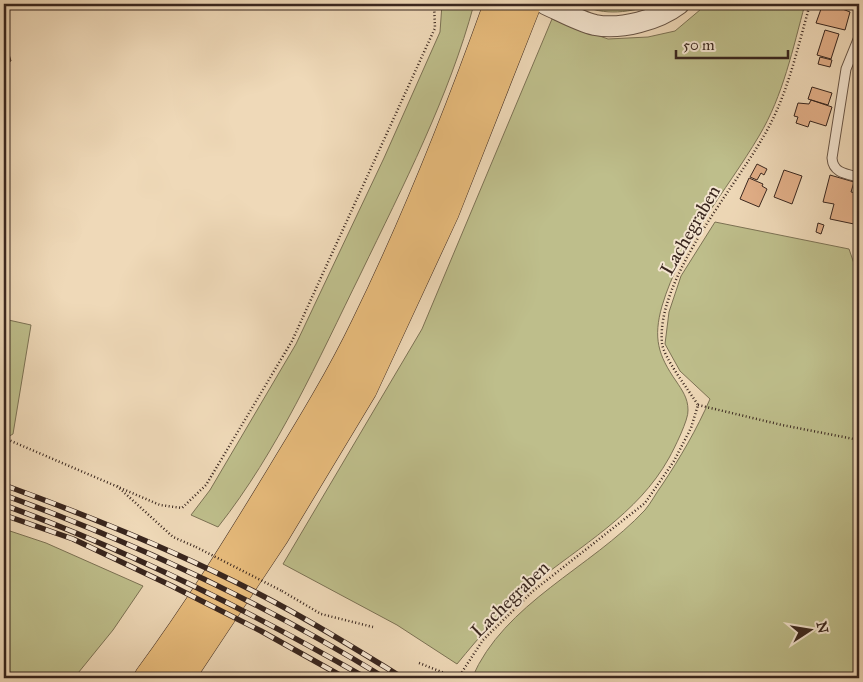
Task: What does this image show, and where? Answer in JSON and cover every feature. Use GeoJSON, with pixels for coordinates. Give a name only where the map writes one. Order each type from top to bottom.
{"type":"FeatureCollection","features":[{"type":"Feature","properties":{"kind":"highway"},"geometry":{"type":"LineString","coordinates":[[148,678],[173,645],[250,525],[348,361],[424,195],[498,4]]}},
{"type":"Feature","properties":{"kind":"highway"},"geometry":{"type":"LineString","coordinates":[[180,678],[274,535],[363,389],[445,212],[527,4]]}},
{"type":"Feature","properties":{"kind":"street"},"geometry":{"type":"LineString","coordinates":[[545,4],[586,22],[609,26],[645,20],[663,14],[679,4]]}},
{"type":"Feature","properties":{"kind":"lane"},"geometry":{"type":"LineString","coordinates":[[859,37],[846,69],[832,163],[839,172],[859,177]]}},
{"type":"Feature","properties":{"kind":"path"},"geometry":{"type":"LineString","coordinates":[[4,438],[113,483],[160,505],[182,508],[206,485],[292,341],[435,28],[434,4]]}},
{"type":"Feature","properties":{"kind":"path","name":"Lachegraben"},"geometry":{"type":"LineString","coordinates":[[458,678],[483,640],[533,591],[645,503],[674,461],[691,428],[698,405],[661,345],[665,311],[678,273],[719,204],[763,139],[781,102],[810,4]]}},
{"type":"Feature","properties":{"kind":"path"},"geometry":{"type":"LineString","coordinates":[[698,405],[782,425],[859,440]]}},
{"type":"Feature","properties":{"kind":"path"},"geometry":{"type":"LineString","coordinates":[[113,483],[173,537],[282,591],[321,614],[373,627]]}},
{"type":"Feature","properties":{"kind":"path"},"geometry":{"type":"LineString","coordinates":[[419,663],[458,678]]}},
{"type":"Feature","properties":{"kind":"green space"},"geometry":{"type":"Polygon","coordinates":[[[442,4],[474,4],[464,39],[424,141],[329,339],[296,404],[260,467],[218,527],[191,515],[210,490],[296,344],[384,158],[440,32],[442,4]]]}},
{"type":"Feature","properties":{"kind":"green space"},"geometry":{"type":"Polygon","coordinates":[[[581,4],[656,4],[628,11],[608,12],[599,11],[581,4]]]}},
{"type":"Feature","properties":{"kind":"green space"},"geometry":{"type":"Polygon","coordinates":[[[707,4],[805,4],[775,105],[746,157],[692,239],[670,283],[662,306],[658,328],[659,346],[665,363],[687,402],[688,414],[684,427],[669,458],[656,478],[625,513],[532,585],[474,643],[457,664],[397,625],[283,564],[422,329],[552,19],[608,39],[648,37],[675,31],[707,4]]]}},
{"type":"Feature","properties":{"kind":"green space"},"geometry":{"type":"Polygon","coordinates":[[[715,222],[849,249],[859,278],[859,678],[472,678],[486,652],[505,628],[550,588],[623,531],[645,510],[694,432],[710,399],[680,371],[665,344],[669,312],[681,276],[715,222]]]}},
{"type":"Feature","properties":{"kind":"green space"},"geometry":{"type":"Polygon","coordinates":[[[4,319],[31,325],[13,434],[4,439],[4,319]]]}},
{"type":"Feature","properties":{"kind":"green space"},"geometry":{"type":"Polygon","coordinates":[[[4,529],[46,543],[143,586],[113,630],[74,678],[4,678],[4,529]]]}},
{"type":"Feature","properties":{"kind":"building"},"geometry":{"type":"Polygon","coordinates":[[[819,4],[830,4],[850,12],[845,30],[816,23],[821,9],[818,8],[819,4]]]}},
{"type":"Feature","properties":{"kind":"building"},"geometry":{"type":"Polygon","coordinates":[[[825,30],[839,34],[831,59],[817,55],[825,30]]]}},
{"type":"Feature","properties":{"kind":"building"},"geometry":{"type":"Polygon","coordinates":[[[4,37],[11,61],[4,63],[4,37]]]}},
{"type":"Feature","properties":{"kind":"building"},"geometry":{"type":"Polygon","coordinates":[[[820,57],[832,60],[830,67],[818,64],[820,57]]]}},
{"type":"Feature","properties":{"kind":"building"},"geometry":{"type":"Polygon","coordinates":[[[812,87],[832,93],[828,105],[808,99],[812,87]]]}},
{"type":"Feature","properties":{"kind":"building"},"geometry":{"type":"Polygon","coordinates":[[[811,100],[832,107],[826,126],[810,121],[808,127],[796,123],[798,117],[794,116],[798,103],[809,104],[811,100]]]}},
{"type":"Feature","properties":{"kind":"building"},"geometry":{"type":"Polygon","coordinates":[[[757,164],[767,169],[764,175],[761,173],[757,180],[750,177],[757,164]]]}},
{"type":"Feature","properties":{"kind":"building"},"geometry":{"type":"Polygon","coordinates":[[[784,170],[802,176],[792,204],[774,197],[784,170]]]}},
{"type":"Feature","properties":{"kind":"building"},"geometry":{"type":"Polygon","coordinates":[[[830,175],[854,182],[851,192],[856,193],[854,199],[859,202],[854,224],[830,219],[834,204],[823,202],[830,175]]]}},
{"type":"Feature","properties":{"kind":"building"},"geometry":{"type":"Polygon","coordinates":[[[749,178],[763,184],[762,186],[767,189],[759,207],[740,199],[749,178]]]}},
{"type":"Feature","properties":{"kind":"building"},"geometry":{"type":"Polygon","coordinates":[[[818,223],[824,225],[821,234],[816,232],[818,223]]]}},
{"type":"Feature","properties":{"kind":"railway"},"geometry":{"type":"LineString","coordinates":[[4,485],[108,525],[210,570],[292,612],[403,678]]}},
{"type":"Feature","properties":{"kind":"railway"},"geometry":{"type":"LineString","coordinates":[[4,495],[151,554],[247,600],[385,678]]}},
{"type":"Feature","properties":{"kind":"railway"},"geometry":{"type":"LineString","coordinates":[[4,505],[143,562],[234,606],[366,678]]}},
{"type":"Feature","properties":{"kind":"railway"},"geometry":{"type":"LineString","coordinates":[[4,515],[73,539],[172,586],[261,631],[345,678]]}}]}
